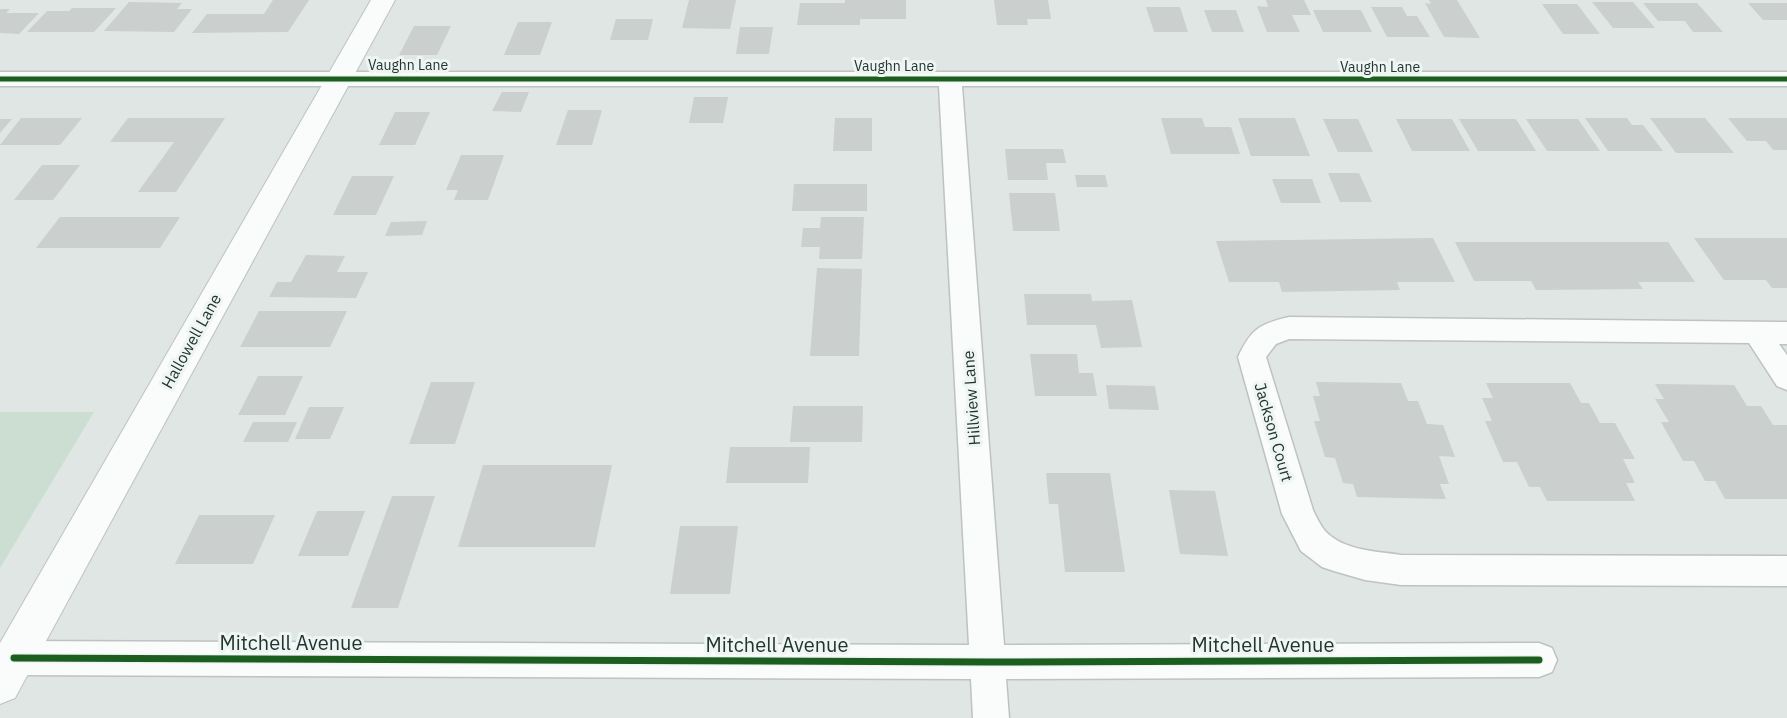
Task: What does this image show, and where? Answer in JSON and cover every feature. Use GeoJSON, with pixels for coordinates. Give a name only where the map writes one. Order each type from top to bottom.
{"type":"FeatureCollection","features":[{"type":"Feature","properties":{"kind":"street","name":"Hallowell Lane"},"geometry":{"type":"LineString","coordinates":[[7,671],[383,0]]}},
{"type":"Feature","properties":{"kind":"street","name":"Vaughn Lane"},"geometry":{"type":"LineString","coordinates":[[0,79],[338,77],[1787,79]]}},
{"type":"Feature","properties":{"kind":"street","name":"Hillview Lane"},"geometry":{"type":"LineString","coordinates":[[950,79],[991,718]]}},
{"type":"Feature","properties":{"kind":"street","name":"Jackson Court"},"geometry":{"type":"LineString","coordinates":[[1787,333],[1289,328],[1269,333],[1258,341],[1252,357],[1298,514],[1313,541],[1334,556],[1365,565],[1401,570],[1787,571]]}},
{"type":"Feature","properties":{"kind":"street"},"geometry":{"type":"LineString","coordinates":[[1756,332],[1787,378]]}},
{"type":"Feature","properties":{"kind":"street","name":"Mitchell Avenue"},"geometry":{"type":"LineString","coordinates":[[7,671],[987,662],[1539,660]]}},
{"type":"Feature","properties":{"kind":"green space"},"geometry":{"type":"Polygon","coordinates":[[[0,412],[94,412],[0,568],[0,412]]]}},
{"type":"Feature","properties":{"kind":"building"},"geometry":{"type":"Polygon","coordinates":[[[273,0],[309,0],[288,32],[192,33],[207,14],[264,14],[273,0]]]}},
{"type":"Feature","properties":{"kind":"building"},"geometry":{"type":"Polygon","coordinates":[[[689,0],[736,0],[730,29],[682,28],[689,0]]]}},
{"type":"Feature","properties":{"kind":"building"},"geometry":{"type":"Polygon","coordinates":[[[845,0],[906,0],[906,19],[860,19],[860,25],[797,25],[800,3],[845,3],[845,0]]]}},
{"type":"Feature","properties":{"kind":"building"},"geometry":{"type":"Polygon","coordinates":[[[994,0],[1048,0],[1051,19],[1027,19],[1028,25],[997,25],[994,0]]]}},
{"type":"Feature","properties":{"kind":"building"},"geometry":{"type":"Polygon","coordinates":[[[1266,0],[1304,0],[1311,15],[1292,15],[1300,32],[1267,32],[1257,6],[1268,7],[1266,0]]]}},
{"type":"Feature","properties":{"kind":"building"},"geometry":{"type":"Polygon","coordinates":[[[1429,0],[1457,0],[1480,38],[1444,37],[1425,3],[1431,4],[1429,0]]]}},
{"type":"Feature","properties":{"kind":"building"},"geometry":{"type":"Polygon","coordinates":[[[129,2],[182,3],[177,9],[192,9],[174,32],[104,31],[129,2]]]}},
{"type":"Feature","properties":{"kind":"building"},"geometry":{"type":"Polygon","coordinates":[[[1592,2],[1633,2],[1655,28],[1613,28],[1592,2]]]}},
{"type":"Feature","properties":{"kind":"building"},"geometry":{"type":"Polygon","coordinates":[[[1643,3],[1697,3],[1723,32],[1693,32],[1685,21],[1658,21],[1643,3]]]}},
{"type":"Feature","properties":{"kind":"building"},"geometry":{"type":"Polygon","coordinates":[[[1748,3],[1787,3],[1787,20],[1763,20],[1748,3]]]}},
{"type":"Feature","properties":{"kind":"building"},"geometry":{"type":"Polygon","coordinates":[[[1542,4],[1577,4],[1600,34],[1563,34],[1542,4]]]}},
{"type":"Feature","properties":{"kind":"building"},"geometry":{"type":"Polygon","coordinates":[[[1146,7],[1180,7],[1188,32],[1154,32],[1146,7]]]}},
{"type":"Feature","properties":{"kind":"building"},"geometry":{"type":"Polygon","coordinates":[[[1371,7],[1402,7],[1407,16],[1417,16],[1430,37],[1387,37],[1371,7]]]}},
{"type":"Feature","properties":{"kind":"building"},"geometry":{"type":"Polygon","coordinates":[[[72,8],[116,8],[94,32],[27,32],[47,11],[69,11],[72,8]]]}},
{"type":"Feature","properties":{"kind":"building"},"geometry":{"type":"Polygon","coordinates":[[[0,9],[10,9],[6,13],[39,13],[19,34],[0,33],[0,9]]]}},
{"type":"Feature","properties":{"kind":"building"},"geometry":{"type":"Polygon","coordinates":[[[1204,10],[1236,10],[1244,32],[1212,32],[1204,10]]]}},
{"type":"Feature","properties":{"kind":"building"},"geometry":{"type":"Polygon","coordinates":[[[1313,10],[1361,10],[1372,32],[1323,32],[1313,10]]]}},
{"type":"Feature","properties":{"kind":"building"},"geometry":{"type":"Polygon","coordinates":[[[616,19],[653,19],[648,40],[610,40],[616,19]]]}},
{"type":"Feature","properties":{"kind":"building"},"geometry":{"type":"Polygon","coordinates":[[[518,22],[552,22],[540,55],[504,55],[518,22]]]}},
{"type":"Feature","properties":{"kind":"building"},"geometry":{"type":"Polygon","coordinates":[[[414,26],[451,26],[437,55],[399,55],[414,26]]]}},
{"type":"Feature","properties":{"kind":"building"},"geometry":{"type":"Polygon","coordinates":[[[740,27],[773,27],[769,54],[736,54],[740,27]]]}},
{"type":"Feature","properties":{"kind":"building"},"geometry":{"type":"Polygon","coordinates":[[[502,92],[529,92],[521,112],[492,111],[502,92]]]}},
{"type":"Feature","properties":{"kind":"building"},"geometry":{"type":"Polygon","coordinates":[[[694,97],[728,97],[723,123],[689,123],[694,97]]]}},
{"type":"Feature","properties":{"kind":"building"},"geometry":{"type":"Polygon","coordinates":[[[568,110],[602,110],[592,145],[556,145],[568,110]]]}},
{"type":"Feature","properties":{"kind":"building"},"geometry":{"type":"Polygon","coordinates":[[[395,112],[430,112],[415,145],[379,145],[395,112]]]}},
{"type":"Feature","properties":{"kind":"building"},"geometry":{"type":"Polygon","coordinates":[[[21,118],[82,118],[60,145],[0,145],[21,118]]]}},
{"type":"Feature","properties":{"kind":"building"},"geometry":{"type":"Polygon","coordinates":[[[128,118],[225,118],[176,192],[138,192],[174,142],[110,142],[128,118]]]}},
{"type":"Feature","properties":{"kind":"building"},"geometry":{"type":"Polygon","coordinates":[[[835,118],[872,118],[872,151],[833,151],[835,118]]]}},
{"type":"Feature","properties":{"kind":"building"},"geometry":{"type":"Polygon","coordinates":[[[1161,118],[1202,118],[1205,127],[1231,127],[1240,154],[1171,154],[1161,118]]]}},
{"type":"Feature","properties":{"kind":"building"},"geometry":{"type":"Polygon","coordinates":[[[1238,118],[1295,118],[1310,156],[1251,156],[1238,118]]]}},
{"type":"Feature","properties":{"kind":"building"},"geometry":{"type":"Polygon","coordinates":[[[1585,118],[1627,118],[1632,125],[1643,125],[1663,151],[1608,151],[1585,118]]]}},
{"type":"Feature","properties":{"kind":"building"},"geometry":{"type":"Polygon","coordinates":[[[1650,118],[1705,118],[1734,153],[1676,153],[1650,118]]]}},
{"type":"Feature","properties":{"kind":"building"},"geometry":{"type":"Polygon","coordinates":[[[1728,118],[1787,118],[1787,150],[1773,150],[1766,141],[1747,141],[1728,118]]]}},
{"type":"Feature","properties":{"kind":"building"},"geometry":{"type":"Polygon","coordinates":[[[0,119],[12,119],[0,133],[0,119]]]}},
{"type":"Feature","properties":{"kind":"building"},"geometry":{"type":"Polygon","coordinates":[[[1323,119],[1358,119],[1373,152],[1338,152],[1323,119]]]}},
{"type":"Feature","properties":{"kind":"building"},"geometry":{"type":"Polygon","coordinates":[[[1396,119],[1452,119],[1470,151],[1412,151],[1396,119]]]}},
{"type":"Feature","properties":{"kind":"building"},"geometry":{"type":"Polygon","coordinates":[[[1459,119],[1516,119],[1536,151],[1478,151],[1459,119]]]}},
{"type":"Feature","properties":{"kind":"building"},"geometry":{"type":"Polygon","coordinates":[[[1526,119],[1578,119],[1600,151],[1547,151],[1526,119]]]}},
{"type":"Feature","properties":{"kind":"building"},"geometry":{"type":"Polygon","coordinates":[[[1005,149],[1063,149],[1066,163],[1046,163],[1048,180],[1008,180],[1005,149]]]}},
{"type":"Feature","properties":{"kind":"building"},"geometry":{"type":"Polygon","coordinates":[[[461,155],[504,155],[488,200],[454,200],[458,190],[446,190],[461,155]]]}},
{"type":"Feature","properties":{"kind":"building"},"geometry":{"type":"Polygon","coordinates":[[[42,165],[80,165],[53,200],[14,200],[42,165]]]}},
{"type":"Feature","properties":{"kind":"building"},"geometry":{"type":"Polygon","coordinates":[[[1328,173],[1359,173],[1372,202],[1340,202],[1328,173]]]}},
{"type":"Feature","properties":{"kind":"building"},"geometry":{"type":"Polygon","coordinates":[[[1075,175],[1105,175],[1108,187],[1077,187],[1075,175]]]}},
{"type":"Feature","properties":{"kind":"building"},"geometry":{"type":"Polygon","coordinates":[[[352,176],[394,176],[376,215],[333,215],[352,176]]]}},
{"type":"Feature","properties":{"kind":"building"},"geometry":{"type":"Polygon","coordinates":[[[1272,179],[1312,179],[1321,203],[1281,203],[1272,179]]]}},
{"type":"Feature","properties":{"kind":"building"},"geometry":{"type":"Polygon","coordinates":[[[794,184],[867,184],[867,211],[792,211],[794,184]]]}},
{"type":"Feature","properties":{"kind":"building"},"geometry":{"type":"Polygon","coordinates":[[[1009,193],[1055,193],[1060,231],[1013,231],[1009,193]]]}},
{"type":"Feature","properties":{"kind":"building"},"geometry":{"type":"Polygon","coordinates":[[[60,217],[180,217],[160,248],[36,248],[60,217]]]}},
{"type":"Feature","properties":{"kind":"building"},"geometry":{"type":"Polygon","coordinates":[[[821,217],[864,217],[862,259],[819,259],[820,247],[801,247],[803,228],[820,228],[821,217]]]}},
{"type":"Feature","properties":{"kind":"building"},"geometry":{"type":"Polygon","coordinates":[[[427,221],[422,235],[385,236],[391,222],[427,221]]]}},
{"type":"Feature","properties":{"kind":"building"},"geometry":{"type":"Polygon","coordinates":[[[1433,238],[1455,282],[1397,282],[1400,290],[1282,292],[1279,282],[1229,282],[1216,241],[1433,238]]]}},
{"type":"Feature","properties":{"kind":"building"},"geometry":{"type":"Polygon","coordinates":[[[1694,238],[1787,238],[1787,288],[1772,288],[1766,280],[1724,280],[1694,238]]]}},
{"type":"Feature","properties":{"kind":"building"},"geometry":{"type":"Polygon","coordinates":[[[1455,242],[1668,242],[1695,282],[1638,282],[1643,289],[1536,290],[1531,281],[1474,281],[1455,242]]]}},
{"type":"Feature","properties":{"kind":"building"},"geometry":{"type":"Polygon","coordinates":[[[306,255],[345,256],[337,272],[368,272],[356,298],[269,297],[277,282],[291,282],[306,255]]]}},
{"type":"Feature","properties":{"kind":"building"},"geometry":{"type":"Polygon","coordinates":[[[817,268],[862,269],[859,356],[810,356],[817,268]]]}},
{"type":"Feature","properties":{"kind":"building"},"geometry":{"type":"Polygon","coordinates":[[[1024,294],[1091,294],[1092,301],[1132,300],[1142,347],[1101,348],[1096,325],[1027,325],[1024,294]]]}},
{"type":"Feature","properties":{"kind":"building"},"geometry":{"type":"Polygon","coordinates":[[[259,311],[347,311],[330,347],[240,347],[259,311]]]}},
{"type":"Feature","properties":{"kind":"building"},"geometry":{"type":"Polygon","coordinates":[[[1030,354],[1077,354],[1079,373],[1093,373],[1097,396],[1035,396],[1030,354]]]}},
{"type":"Feature","properties":{"kind":"building"},"geometry":{"type":"Polygon","coordinates":[[[258,376],[303,376],[285,415],[238,415],[258,376]]]}},
{"type":"Feature","properties":{"kind":"building"},"geometry":{"type":"Polygon","coordinates":[[[431,382],[475,382],[455,444],[409,444],[431,382]]]}},
{"type":"Feature","properties":{"kind":"building"},"geometry":{"type":"Polygon","coordinates":[[[1316,382],[1401,383],[1408,401],[1418,401],[1427,424],[1443,425],[1455,457],[1439,456],[1449,484],[1440,484],[1446,499],[1357,497],[1353,484],[1343,483],[1335,458],[1325,457],[1314,421],[1320,421],[1313,396],[1320,396],[1316,382]]]}},
{"type":"Feature","properties":{"kind":"building"},"geometry":{"type":"Polygon","coordinates":[[[1486,383],[1570,383],[1581,403],[1589,403],[1600,423],[1615,423],[1635,459],[1623,459],[1635,483],[1626,483],[1635,501],[1547,501],[1540,487],[1529,487],[1517,462],[1503,462],[1485,421],[1492,421],[1482,398],[1493,398],[1486,383]]]}},
{"type":"Feature","properties":{"kind":"building"},"geometry":{"type":"Polygon","coordinates":[[[1655,384],[1734,385],[1747,406],[1761,406],[1773,425],[1787,425],[1787,499],[1725,499],[1715,481],[1705,481],[1694,461],[1683,461],[1661,422],[1669,422],[1655,399],[1664,399],[1655,384]]]}},
{"type":"Feature","properties":{"kind":"building"},"geometry":{"type":"Polygon","coordinates":[[[1106,385],[1155,386],[1159,410],[1109,409],[1106,385]]]}},
{"type":"Feature","properties":{"kind":"building"},"geometry":{"type":"Polygon","coordinates":[[[793,406],[863,406],[862,442],[790,442],[793,406]]]}},
{"type":"Feature","properties":{"kind":"building"},"geometry":{"type":"Polygon","coordinates":[[[309,407],[344,407],[330,439],[295,439],[309,407]]]}},
{"type":"Feature","properties":{"kind":"building"},"geometry":{"type":"Polygon","coordinates":[[[253,422],[297,422],[288,442],[243,442],[253,422]]]}},
{"type":"Feature","properties":{"kind":"building"},"geometry":{"type":"Polygon","coordinates":[[[730,447],[810,447],[808,483],[726,483],[730,447]]]}},
{"type":"Feature","properties":{"kind":"building"},"geometry":{"type":"Polygon","coordinates":[[[483,465],[612,465],[595,547],[458,547],[483,465]]]}},
{"type":"Feature","properties":{"kind":"building"},"geometry":{"type":"Polygon","coordinates":[[[1046,473],[1110,473],[1125,572],[1065,572],[1058,504],[1049,504],[1046,473]]]}},
{"type":"Feature","properties":{"kind":"building"},"geometry":{"type":"Polygon","coordinates":[[[1169,490],[1215,491],[1228,556],[1180,554],[1169,490]]]}},
{"type":"Feature","properties":{"kind":"building"},"geometry":{"type":"Polygon","coordinates":[[[392,496],[435,496],[398,608],[351,608],[392,496]]]}},
{"type":"Feature","properties":{"kind":"building"},"geometry":{"type":"Polygon","coordinates":[[[317,511],[365,511],[348,556],[298,556],[317,511]]]}},
{"type":"Feature","properties":{"kind":"building"},"geometry":{"type":"Polygon","coordinates":[[[199,515],[275,515],[253,564],[175,564],[199,515]]]}},
{"type":"Feature","properties":{"kind":"building"},"geometry":{"type":"Polygon","coordinates":[[[680,526],[738,526],[730,594],[670,594],[680,526]]]}},
{"type":"Feature","properties":{"kind":"cycle path"},"geometry":{"type":"LineString","coordinates":[[0,79],[1787,79]]}},
{"type":"Feature","properties":{"kind":"cycle path"},"geometry":{"type":"LineString","coordinates":[[14,658],[987,662],[1539,660]]}}]}
